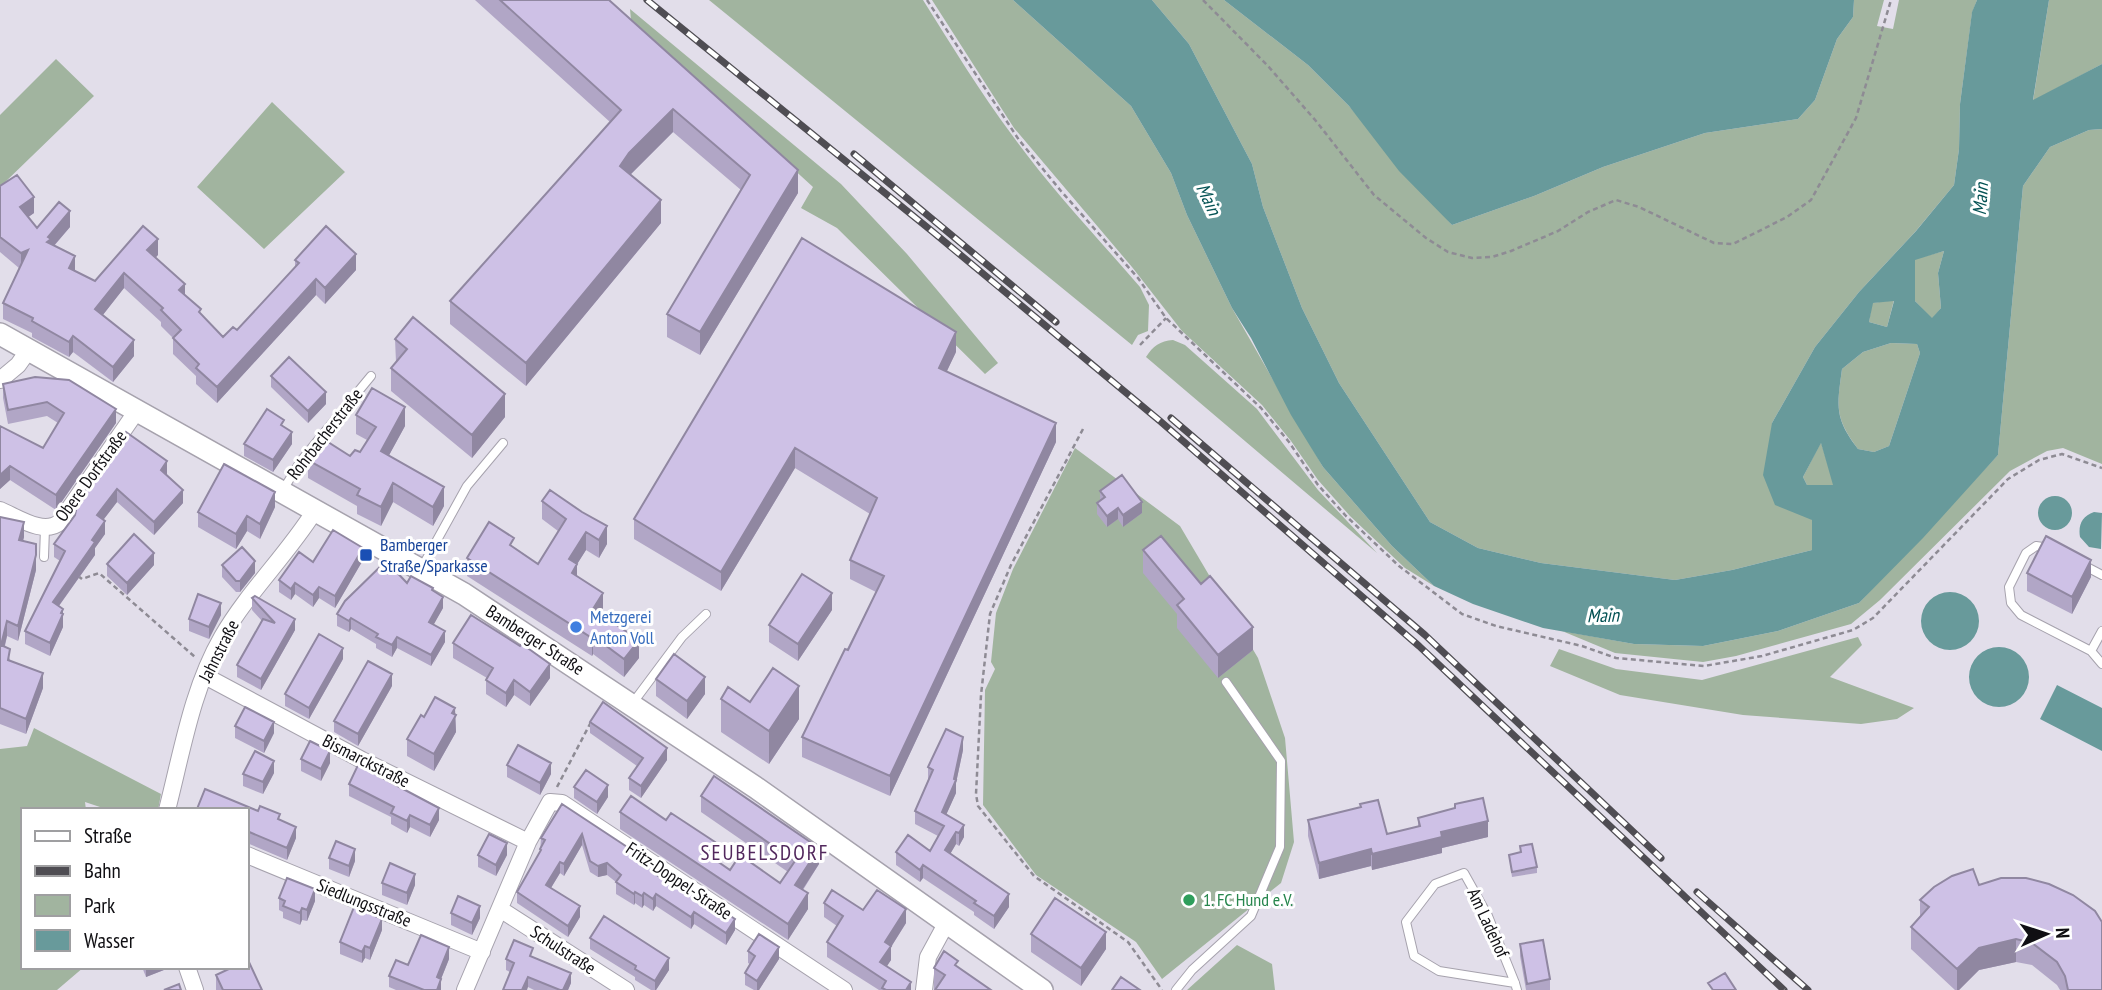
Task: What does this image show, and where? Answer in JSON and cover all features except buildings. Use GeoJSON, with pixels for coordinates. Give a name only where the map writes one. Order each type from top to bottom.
{"type":"FeatureCollection","features":[{"type":"Feature","properties":{"kind":"street","name":"Bamberger Straße"},"geometry":{"type":"LineString","coordinates":[[0,334],[464,594],[755,787],[1042,990]]}},
{"type":"Feature","properties":{"kind":"street"},"geometry":{"type":"LineString","coordinates":[[0,380],[18,365],[28,351]]}},
{"type":"Feature","properties":{"kind":"street","name":"Obere Dorfstraße"},"geometry":{"type":"LineString","coordinates":[[0,510],[46,528],[54,527],[136,412]]}},
{"type":"Feature","properties":{"kind":"street","name":"Jahnstraße"},"geometry":{"type":"LineString","coordinates":[[167,808],[194,701],[222,637],[314,512]]}},
{"type":"Feature","properties":{"kind":"street","name":"Bismarckstraße"},"geometry":{"type":"LineString","coordinates":[[207,672],[362,760],[528,842]]}},
{"type":"Feature","properties":{"kind":"street"},"geometry":{"type":"LineString","coordinates":[[465,990],[528,842],[550,802]]}},
{"type":"Feature","properties":{"kind":"street","name":"Fritz-Doppel-Straße"},"geometry":{"type":"LineString","coordinates":[[550,802],[562,803],[844,990]]}},
{"type":"Feature","properties":{"kind":"street","name":"Siedlungsstraße"},"geometry":{"type":"LineString","coordinates":[[248,855],[482,952]]}},
{"type":"Feature","properties":{"kind":"street","name":"Schulstraße"},"geometry":{"type":"LineString","coordinates":[[500,909],[626,990]]}},
{"type":"Feature","properties":{"kind":"street"},"geometry":{"type":"LineString","coordinates":[[925,990],[928,957],[947,922]]}},
{"type":"Feature","properties":{"kind":"street"},"geometry":{"type":"LineString","coordinates":[[188,969],[195,990]]}},
{"type":"Feature","properties":{"kind":"lane","name":"Rohrbacherstraße"},"geometry":{"type":"LineString","coordinates":[[281,493],[300,462],[371,376]]}},
{"type":"Feature","properties":{"kind":"lane"},"geometry":{"type":"LineString","coordinates":[[421,569],[467,486],[503,443]]}},
{"type":"Feature","properties":{"kind":"lane"},"geometry":{"type":"LineString","coordinates":[[44,557],[46,528]]}},
{"type":"Feature","properties":{"kind":"lane"},"geometry":{"type":"LineString","coordinates":[[2058,552],[2036,546],[2026,553],[2009,587],[2011,603],[2021,615],[2091,651],[2102,664]]}},
{"type":"Feature","properties":{"kind":"lane"},"geometry":{"type":"LineString","coordinates":[[2069,558],[2102,575]]}},
{"type":"Feature","properties":{"kind":"lane"},"geometry":{"type":"LineString","coordinates":[[632,704],[682,637],[706,614]]}},
{"type":"Feature","properties":{"kind":"lane"},"geometry":{"type":"LineString","coordinates":[[2091,651],[2102,631]]}},
{"type":"Feature","properties":{"kind":"lane"},"geometry":{"type":"LineString","coordinates":[[1177,990],[1192,971],[1251,916],[1280,847],[1281,761],[1226,682]]}},
{"type":"Feature","properties":{"kind":"lane","name":"Am Ladehof"},"geometry":{"type":"LineString","coordinates":[[1464,873],[1488,916],[1516,986],[1439,971],[1414,956],[1406,922],[1435,884],[1464,873]]}},
{"type":"Feature","properties":{"kind":"path"},"geometry":{"type":"LineString","coordinates":[[927,0],[1019,139],[1060,191],[1138,278],[1166,318],[1262,408],[1318,485],[1346,516],[1399,566],[1462,614],[1496,626],[1582,646],[1616,658],[1704,666],[1762,656],[1853,630],[1873,618],[2008,479],[2039,460],[2062,454],[2102,468]]}},
{"type":"Feature","properties":{"kind":"path"},"geometry":{"type":"LineString","coordinates":[[1203,0],[1268,66],[1316,121],[1374,195],[1426,238],[1448,252],[1472,258],[1492,257],[1511,251],[1558,231],[1588,212],[1616,200],[1639,207],[1714,243],[1733,244],[1787,217],[1811,200],[1856,118],[1891,0]]}},
{"type":"Feature","properties":{"kind":"path"},"geometry":{"type":"LineString","coordinates":[[1140,345],[1166,318]]}},
{"type":"Feature","properties":{"kind":"path"},"geometry":{"type":"LineString","coordinates":[[1083,429],[1011,565],[990,614],[981,695],[976,794],[978,806],[1034,876],[1128,942],[1162,990]]}},
{"type":"Feature","properties":{"kind":"path"},"geometry":{"type":"LineString","coordinates":[[73,573],[82,579],[99,573],[207,672]]}},
{"type":"Feature","properties":{"kind":"path"},"geometry":{"type":"LineString","coordinates":[[550,802],[590,723]]}},
{"type":"Feature","properties":{"kind":"green space"},"geometry":{"type":"Polygon","coordinates":[[[709,0],[923,0],[977,86],[1027,155],[1140,287],[1149,305],[1148,331],[1138,335],[1132,345],[709,0]]]}},
{"type":"Feature","properties":{"kind":"green space"},"geometry":{"type":"Polygon","coordinates":[[[932,0],[1013,0],[1131,106],[1171,173],[1187,215],[1232,308],[1323,467],[1392,546],[1434,586],[1405,568],[1350,516],[1318,480],[1262,405],[1182,331],[1132,267],[1014,128],[932,0]]]}},
{"type":"Feature","properties":{"kind":"green space"},"geometry":{"type":"Polygon","coordinates":[[[1152,0],[1224,0],[1308,65],[1349,106],[1452,225],[1534,196],[1603,167],[1705,133],[1798,119],[1815,100],[1837,39],[1853,17],[1854,0],[1884,0],[1877,26],[1893,29],[1899,0],[1977,0],[1972,13],[1960,104],[1959,149],[1954,185],[1859,292],[1815,347],[1772,423],[1812,520],[1812,550],[1732,570],[1675,580],[1541,563],[1478,548],[1430,522],[1339,383],[1302,308],[1263,207],[1252,164],[1189,44],[1152,0]]]}},
{"type":"Feature","properties":{"kind":"green space"},"geometry":{"type":"Polygon","coordinates":[[[2049,0],[2102,0],[2102,64],[2033,101],[2049,0]]]}},
{"type":"Feature","properties":{"kind":"green space"},"geometry":{"type":"Polygon","coordinates":[[[630,9],[841,184],[907,254],[998,363],[985,374],[837,228],[801,208],[813,187],[631,20],[630,9]]]}},
{"type":"Feature","properties":{"kind":"green space"},"geometry":{"type":"Polygon","coordinates":[[[56,59],[94,96],[0,187],[0,115],[56,59]]]}},
{"type":"Feature","properties":{"kind":"green space"},"geometry":{"type":"Polygon","coordinates":[[[272,102],[345,172],[264,249],[197,187],[272,102]]]}},
{"type":"Feature","properties":{"kind":"green space"},"geometry":{"type":"Polygon","coordinates":[[[2102,129],[2102,464],[2063,448],[2047,451],[2010,471],[1880,600],[1851,624],[1736,656],[1703,662],[1615,653],[1562,631],[1634,644],[1703,646],[1778,631],[1859,603],[1998,455],[2023,186],[2050,147],[2089,130],[2102,129]]]}},
{"type":"Feature","properties":{"kind":"green space"},"geometry":{"type":"Polygon","coordinates":[[[1944,251],[1938,273],[1941,308],[1932,319],[1915,301],[1915,259],[1944,251]]]}},
{"type":"Feature","properties":{"kind":"green space"},"geometry":{"type":"Polygon","coordinates":[[[1894,300],[1887,327],[1869,322],[1872,303],[1894,300]]]}},
{"type":"Feature","properties":{"kind":"green space"},"geometry":{"type":"Polygon","coordinates":[[[1173,340],[1185,345],[1257,409],[1318,490],[1377,553],[1146,357],[1157,345],[1173,340]]]}},
{"type":"Feature","properties":{"kind":"green space"},"geometry":{"type":"Polygon","coordinates":[[[1891,343],[1917,344],[1920,353],[1889,446],[1874,452],[1858,449],[1845,428],[1839,411],[1842,369],[1863,352],[1891,343]]]}},
{"type":"Feature","properties":{"kind":"green space"},"geometry":{"type":"Polygon","coordinates":[[[1821,442],[1834,485],[1807,485],[1803,477],[1821,442]]]}},
{"type":"Feature","properties":{"kind":"green space"},"geometry":{"type":"Polygon","coordinates":[[[1075,448],[1180,526],[1258,658],[1285,738],[1294,842],[1281,883],[1162,979],[1136,942],[1036,875],[983,805],[985,690],[995,669],[991,662],[996,613],[1013,569],[1075,448]]]}},
{"type":"Feature","properties":{"kind":"green space"},"geometry":{"type":"Polygon","coordinates":[[[1858,637],[1862,645],[1830,677],[1914,708],[1897,719],[1861,724],[1743,715],[1620,695],[1550,666],[1559,649],[1616,669],[1702,680],[1858,637]]]}},
{"type":"Feature","properties":{"kind":"green space"},"geometry":{"type":"Polygon","coordinates":[[[34,728],[161,794],[158,808],[103,808],[85,802],[86,808],[21,808],[21,969],[82,969],[57,990],[0,990],[0,749],[27,746],[34,728]]]}},
{"type":"Feature","properties":{"kind":"green space"},"geometry":{"type":"Polygon","coordinates":[[[1237,945],[1272,964],[1275,990],[1187,990],[1237,945]]]}},
{"type":"Feature","properties":{"kind":"water","name":"Main"},"geometry":{"type":"Polygon","coordinates":[[[1013,0],[1152,0],[1189,44],[1252,164],[1263,207],[1302,308],[1339,383],[1430,522],[1478,548],[1541,563],[1675,580],[1732,570],[1812,550],[1812,520],[1775,505],[1763,475],[1772,423],[1815,347],[1859,292],[1916,231],[1954,185],[1959,149],[1960,104],[1972,12],[1977,0],[2049,0],[2033,100],[2102,64],[2102,129],[2089,130],[2050,147],[2023,186],[1998,455],[1923,538],[1859,603],[1778,631],[1703,646],[1634,644],[1543,628],[1473,604],[1434,586],[1392,546],[1323,467],[1232,308],[1187,215],[1171,173],[1131,106],[1013,0]],[[1944,251],[1915,260],[1915,301],[1932,318],[1941,308],[1938,273],[1944,251]],[[1894,301],[1873,303],[1869,322],[1887,327],[1894,301]],[[1891,343],[1863,352],[1842,369],[1839,411],[1845,429],[1858,449],[1874,452],[1889,446],[1920,353],[1917,344],[1891,343]],[[1821,443],[1803,477],[1807,485],[1833,485],[1821,443]]]}},
{"type":"Feature","properties":{"kind":"water"},"geometry":{"type":"Polygon","coordinates":[[[1224,0],[1854,0],[1853,17],[1837,39],[1815,100],[1798,119],[1705,133],[1603,167],[1534,196],[1452,225],[1399,171],[1349,106],[1308,65],[1224,0]]]}},
{"type":"Feature","properties":{"kind":"water"},"geometry":{"type":"Polygon","coordinates":[[[2055,496],[2067,501],[2072,513],[2067,525],[2055,530],[2043,525],[2038,513],[2043,501],[2055,496]]]}},
{"type":"Feature","properties":{"kind":"water"},"geometry":{"type":"Polygon","coordinates":[[[2094,512],[2102,513],[2101,549],[2089,547],[2080,537],[2082,522],[2094,512]]]}},
{"type":"Feature","properties":{"kind":"water"},"geometry":{"type":"Polygon","coordinates":[[[1944,592],[1956,592],[1971,600],[1979,615],[1979,627],[1971,642],[1956,650],[1944,650],[1929,642],[1921,627],[1921,615],[1929,600],[1944,592]]]}},
{"type":"Feature","properties":{"kind":"water"},"geometry":{"type":"Polygon","coordinates":[[[1999,647],[2016,652],[2024,660],[2029,677],[2024,694],[2016,702],[1999,707],[1982,702],[1974,694],[1969,677],[1974,660],[1982,652],[1999,647]]]}},
{"type":"Feature","properties":{"kind":"water"},"geometry":{"type":"Polygon","coordinates":[[[2057,685],[2102,708],[2102,751],[2040,719],[2057,685]]]}},
{"type":"Feature","properties":{"kind":"railway"},"geometry":{"type":"LineString","coordinates":[[647,0],[1160,421],[1419,646],[1784,990]]}},
{"type":"Feature","properties":{"kind":"railway"},"geometry":{"type":"LineString","coordinates":[[854,154],[1056,322]]}},
{"type":"Feature","properties":{"kind":"railway"},"geometry":{"type":"LineString","coordinates":[[1171,418],[1425,635],[1661,858]]}},
{"type":"Feature","properties":{"kind":"railway"},"geometry":{"type":"LineString","coordinates":[[1697,892],[1808,990]]}},
{"type":"Feature","properties":{"kind":"place","name":"Bamberger Straße/Sparkasse"},"geometry":{"type":"Point","coordinates":[366,555]}},
{"type":"Feature","properties":{"kind":"place","name":"Metzgerei Anton Voll"},"geometry":{"type":"Point","coordinates":[576,627]}},
{"type":"Feature","properties":{"kind":"place","name":"1. FC Hund e.V."},"geometry":{"type":"Point","coordinates":[1189,900]}},
{"type":"Feature","properties":{"kind":"district","name":"SEUBELSDORF"},"geometry":{"type":"Point","coordinates":[765,853]}}]}
